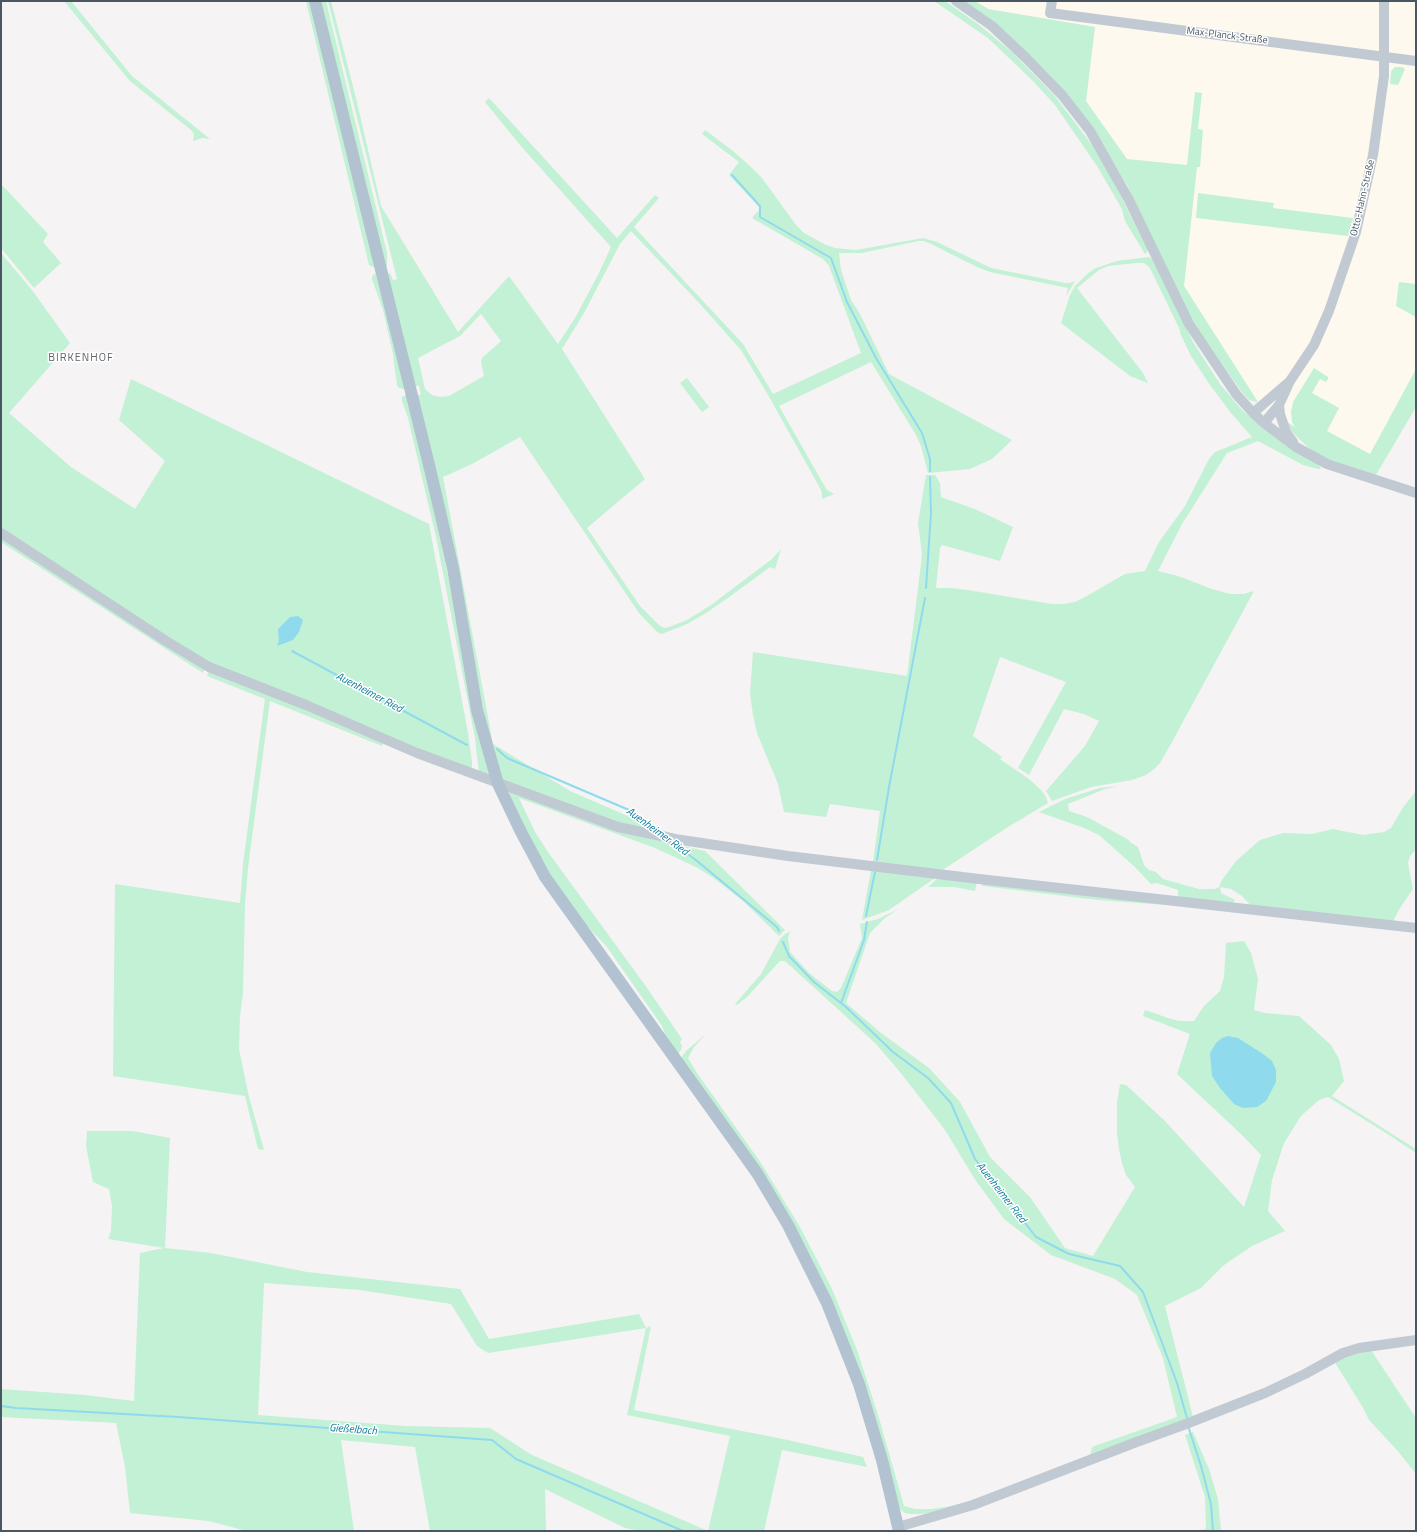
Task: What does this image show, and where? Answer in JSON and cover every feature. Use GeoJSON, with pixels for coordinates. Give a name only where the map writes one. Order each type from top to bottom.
{"type":"FeatureCollection","features":[{"type":"Feature","properties":{"kind":"main road"},"geometry":{"type":"LineString","coordinates":[[315,1],[453,568],[477,710],[498,784],[545,877],[757,1173],[788,1225],[827,1303],[860,1384],[882,1460],[899,1529]]}},
{"type":"Feature","properties":{"kind":"street"},"geometry":{"type":"LineString","coordinates":[[956,1],[992,26],[1026,58],[1062,95],[1090,131],[1129,200],[1189,324],[1236,394],[1253,413],[1296,447],[1327,464],[1416,493]]}},
{"type":"Feature","properties":{"kind":"street","name":"Max-Planck-Straße"},"geometry":{"type":"LineString","coordinates":[[1052,1],[1050,13],[1416,61]]}},
{"type":"Feature","properties":{"kind":"street","name":"Otto-Hahn-Straße"},"geometry":{"type":"LineString","coordinates":[[1290,381],[1314,344],[1328,311],[1356,232],[1373,155],[1384,76],[1384,1]]}},
{"type":"Feature","properties":{"kind":"street"},"geometry":{"type":"LineString","coordinates":[[1253,413],[1290,381]]}},
{"type":"Feature","properties":{"kind":"street"},"geometry":{"type":"LineString","coordinates":[[1264,423],[1279,405],[1290,381]]}},
{"type":"Feature","properties":{"kind":"street"},"geometry":{"type":"LineString","coordinates":[[1279,405],[1280,414],[1286,432],[1296,447]]}},
{"type":"Feature","properties":{"kind":"street"},"geometry":{"type":"LineString","coordinates":[[1,533],[166,641],[210,667],[306,705],[417,753],[498,784],[618,826],[675,839],[788,856],[1416,928]]}},
{"type":"Feature","properties":{"kind":"street"},"geometry":{"type":"LineString","coordinates":[[899,1529],[973,1505],[1266,1393],[1343,1353],[1359,1348],[1416,1340]]}},
{"type":"Feature","properties":{"kind":"shaded area"},"geometry":{"type":"Polygon","coordinates":[[[975,1],[1416,1],[1416,284],[1399,282],[1396,306],[1416,317],[1416,369],[1365,465],[1321,444],[1258,402],[1184,286],[1197,167],[1127,159],[1086,101],[1095,27],[988,9],[975,1]]]}},
{"type":"Feature","properties":{"kind":"green space"},"geometry":{"type":"Polygon","coordinates":[[[64,1],[71,1],[132,76],[210,139],[202,138],[193,141],[194,134],[191,130],[130,81],[64,1]]]}},
{"type":"Feature","properties":{"kind":"green space"},"geometry":{"type":"Polygon","coordinates":[[[306,1],[312,1],[375,266],[373,267],[369,265],[306,1]]]}},
{"type":"Feature","properties":{"kind":"green space"},"geometry":{"type":"Polygon","coordinates":[[[320,1],[326,1],[387,253],[387,266],[385,266],[320,1]]]}},
{"type":"Feature","properties":{"kind":"green space"},"geometry":{"type":"Polygon","coordinates":[[[328,1],[331,1],[356,98],[381,206],[458,332],[509,276],[558,344],[575,318],[611,247],[520,145],[485,102],[489,98],[617,238],[655,195],[659,198],[634,227],[743,344],[773,394],[861,353],[829,266],[823,259],[752,218],[759,210],[759,207],[729,175],[739,162],[702,134],[705,130],[733,151],[762,178],[796,225],[804,233],[824,244],[835,248],[856,250],[923,238],[937,242],[991,268],[1065,283],[1075,281],[1066,296],[1068,288],[990,272],[924,241],[862,253],[839,253],[841,270],[851,300],[860,314],[889,374],[1012,440],[992,459],[970,469],[928,473],[921,446],[916,435],[871,362],[779,406],[827,490],[834,494],[822,499],[820,488],[767,393],[741,350],[631,231],[620,244],[584,313],[562,349],[645,479],[587,528],[640,606],[664,628],[687,620],[711,605],[772,559],[781,549],[775,569],[770,567],[706,613],[687,624],[662,634],[657,632],[639,613],[520,437],[472,464],[443,477],[493,744],[570,791],[658,829],[681,836],[601,820],[502,783],[491,748],[417,396],[421,394],[419,386],[414,386],[387,274],[390,273],[393,280],[397,279],[328,1]],[[481,314],[460,336],[418,358],[425,389],[432,395],[440,397],[449,396],[484,376],[481,362],[482,358],[501,341],[481,314]]]}},
{"type":"Feature","properties":{"kind":"green space"},"geometry":{"type":"Polygon","coordinates":[[[934,1],[945,1],[978,24],[1013,53],[1054,95],[1092,145],[1110,175],[1148,250],[1145,254],[1125,221],[1122,209],[1097,166],[1055,105],[1033,81],[988,38],[934,1]]]}},
{"type":"Feature","properties":{"kind":"green space"},"geometry":{"type":"Polygon","coordinates":[[[961,1],[975,1],[988,9],[1095,27],[1086,101],[1127,159],[1187,165],[1195,92],[1202,93],[1198,129],[1203,130],[1200,167],[1197,167],[1184,286],[1258,402],[1249,400],[1241,391],[1196,327],[1179,295],[1127,185],[1086,119],[961,1]]]}},
{"type":"Feature","properties":{"kind":"green space"},"geometry":{"type":"Polygon","coordinates":[[[1395,67],[1402,67],[1405,69],[1398,85],[1390,84],[1391,71],[1395,67]]]}},
{"type":"Feature","properties":{"kind":"green space"},"geometry":{"type":"Polygon","coordinates":[[[1,184],[48,234],[43,242],[61,263],[34,288],[1,248],[1,184]]]}},
{"type":"Feature","properties":{"kind":"green space"},"geometry":{"type":"Polygon","coordinates":[[[1198,193],[1274,203],[1273,208],[1353,218],[1348,236],[1196,218],[1198,193]]]}},
{"type":"Feature","properties":{"kind":"green space"},"geometry":{"type":"Polygon","coordinates":[[[1,253],[32,290],[70,343],[9,413],[71,467],[135,509],[165,461],[119,420],[131,379],[429,524],[468,733],[472,767],[469,769],[228,672],[197,656],[1,530],[1,253]]]}},
{"type":"Feature","properties":{"kind":"green space"},"geometry":{"type":"Polygon","coordinates":[[[1149,257],[1153,259],[1193,342],[1220,384],[1242,410],[1259,425],[1291,449],[1318,463],[1321,469],[1303,465],[1258,441],[1227,453],[1182,524],[1158,571],[1178,576],[1230,594],[1244,594],[1254,591],[1172,742],[1160,763],[1154,769],[1146,775],[1132,780],[1091,787],[1052,801],[1046,791],[1085,746],[1099,721],[1084,714],[1064,709],[1029,775],[1018,768],[1066,682],[1000,657],[973,736],[1002,757],[1000,759],[1029,779],[1042,791],[1048,803],[941,871],[873,862],[880,811],[830,804],[826,817],[784,812],[778,784],[757,733],[753,715],[750,694],[753,652],[907,676],[922,554],[918,523],[926,475],[935,475],[940,483],[941,497],[977,510],[1013,527],[1000,561],[942,545],[940,548],[936,588],[968,590],[1052,604],[1064,604],[1075,602],[1125,574],[1145,571],[1159,542],[1185,506],[1209,459],[1215,452],[1252,437],[1231,413],[1191,356],[1150,268],[1144,263],[1108,266],[1099,270],[1077,288],[1143,373],[1148,383],[1130,376],[1061,323],[1070,295],[1075,286],[1087,274],[1096,268],[1117,261],[1149,257]]]}},
{"type":"Feature","properties":{"kind":"green space"},"geometry":{"type":"Polygon","coordinates":[[[374,274],[376,274],[405,387],[404,389],[399,388],[397,385],[393,354],[383,310],[372,279],[374,274]]]}},
{"type":"Feature","properties":{"kind":"green space"},"geometry":{"type":"Polygon","coordinates":[[[1399,282],[1416,284],[1416,317],[1396,306],[1399,282]]]}},
{"type":"Feature","properties":{"kind":"green space"},"geometry":{"type":"Polygon","coordinates":[[[1314,368],[1328,377],[1328,379],[1326,382],[1320,379],[1312,393],[1339,408],[1327,431],[1370,454],[1416,369],[1416,407],[1376,475],[1330,460],[1313,452],[1294,434],[1284,420],[1295,427],[1292,422],[1291,412],[1293,402],[1314,368]]]}},
{"type":"Feature","properties":{"kind":"green space"},"geometry":{"type":"Polygon","coordinates":[[[687,378],[709,407],[702,412],[680,383],[687,378]]]}},
{"type":"Feature","properties":{"kind":"green space"},"geometry":{"type":"Polygon","coordinates":[[[406,395],[408,397],[446,565],[466,671],[489,774],[486,775],[479,772],[475,738],[436,537],[408,418],[402,401],[402,397],[406,395]]]}},
{"type":"Feature","properties":{"kind":"green space"},"geometry":{"type":"Polygon","coordinates":[[[1,538],[205,669],[203,673],[1,542],[1,538]]]}},
{"type":"Feature","properties":{"kind":"green space"},"geometry":{"type":"Polygon","coordinates":[[[209,671],[253,687],[383,742],[382,746],[270,701],[248,868],[245,904],[243,993],[240,1016],[239,1049],[249,1097],[264,1150],[258,1149],[245,1096],[113,1076],[115,884],[240,903],[243,864],[265,699],[207,676],[209,671]]]}},
{"type":"Feature","properties":{"kind":"green space"},"geometry":{"type":"Polygon","coordinates":[[[1119,786],[1105,789],[1068,804],[1069,811],[1087,817],[1129,840],[1138,847],[1144,865],[1149,870],[1156,872],[1163,879],[1199,889],[1215,889],[1219,887],[1222,880],[1236,861],[1260,840],[1283,833],[1312,834],[1333,829],[1363,835],[1384,832],[1391,828],[1402,809],[1416,791],[1416,849],[1410,856],[1408,863],[1413,889],[1392,923],[1253,908],[1242,896],[1231,889],[1220,887],[1221,893],[1235,900],[1231,906],[1178,898],[1178,890],[1157,883],[1151,884],[1135,867],[1099,835],[1039,812],[1065,799],[1100,788],[1119,786]]]}},
{"type":"Feature","properties":{"kind":"green space"},"geometry":{"type":"Polygon","coordinates":[[[509,792],[620,831],[705,851],[785,930],[779,936],[743,901],[698,868],[655,848],[519,798],[535,832],[548,852],[645,985],[682,1039],[680,1042],[682,1046],[679,1053],[677,1053],[667,1040],[662,1026],[607,947],[584,923],[545,868],[507,796],[509,792]]]}},
{"type":"Feature","properties":{"kind":"green space"},"geometry":{"type":"Polygon","coordinates":[[[871,870],[935,878],[889,910],[862,920],[871,870]]]}},
{"type":"Feature","properties":{"kind":"green space"},"geometry":{"type":"Polygon","coordinates":[[[939,877],[977,881],[975,891],[954,887],[928,887],[939,877]]]}},
{"type":"Feature","properties":{"kind":"green space"},"geometry":{"type":"Polygon","coordinates":[[[983,882],[1167,905],[1098,900],[982,886],[983,882]]]}},
{"type":"Feature","properties":{"kind":"green space"},"geometry":{"type":"Polygon","coordinates":[[[898,909],[885,918],[870,933],[846,1003],[881,1033],[929,1068],[960,1102],[990,1157],[1030,1197],[1065,1248],[1093,1256],[1135,1187],[1126,1175],[1119,1149],[1117,1133],[1117,1103],[1120,1084],[1126,1085],[1164,1120],[1244,1207],[1261,1155],[1177,1074],[1190,1034],[1143,1016],[1145,1010],[1171,1019],[1180,1021],[1194,1021],[1204,1006],[1220,991],[1224,977],[1226,943],[1244,941],[1251,953],[1258,979],[1254,1010],[1265,1013],[1299,1016],[1331,1045],[1339,1059],[1344,1081],[1332,1096],[1416,1149],[1416,1153],[1328,1097],[1319,1100],[1301,1116],[1284,1143],[1272,1180],[1268,1211],[1285,1231],[1252,1246],[1224,1265],[1201,1288],[1165,1306],[1193,1417],[1090,1456],[1092,1447],[1177,1417],[1163,1358],[1137,1295],[1115,1279],[1051,1255],[1004,1219],[976,1181],[945,1130],[900,1072],[876,1044],[785,961],[780,961],[747,997],[737,1005],[735,1004],[761,974],[780,939],[785,934],[796,929],[790,932],[788,938],[790,952],[809,973],[832,991],[837,992],[841,988],[862,938],[860,924],[878,919],[898,909]]]}},
{"type":"Feature","properties":{"kind":"green space"},"geometry":{"type":"Polygon","coordinates":[[[706,1034],[694,1047],[688,1058],[761,1163],[800,1227],[832,1289],[857,1350],[879,1418],[904,1506],[915,1509],[946,1507],[1006,1489],[937,1512],[911,1514],[905,1513],[900,1509],[835,1312],[681,1058],[686,1051],[706,1034]]]}},
{"type":"Feature","properties":{"kind":"green space"},"geometry":{"type":"Polygon","coordinates":[[[87,1131],[133,1131],[170,1138],[165,1248],[211,1253],[307,1272],[460,1289],[489,1339],[639,1314],[646,1328],[488,1353],[477,1346],[451,1304],[360,1290],[264,1283],[258,1415],[406,1426],[490,1428],[532,1455],[708,1531],[640,1531],[625,1528],[545,1489],[546,1531],[430,1531],[415,1447],[341,1440],[354,1531],[247,1531],[208,1521],[130,1513],[125,1467],[116,1423],[1,1417],[1,1389],[85,1395],[134,1401],[140,1253],[164,1248],[108,1239],[111,1231],[112,1206],[109,1189],[93,1182],[86,1146],[87,1131]]]}},
{"type":"Feature","properties":{"kind":"green space"},"geometry":{"type":"Polygon","coordinates":[[[651,1326],[634,1410],[783,1439],[863,1457],[867,1467],[782,1450],[764,1531],[708,1531],[730,1436],[627,1415],[646,1328],[651,1326]]]}},
{"type":"Feature","properties":{"kind":"green space"},"geometry":{"type":"Polygon","coordinates":[[[1371,1350],[1416,1418],[1416,1474],[1397,1450],[1369,1420],[1334,1361],[1353,1353],[1371,1350]]]}},
{"type":"Feature","properties":{"kind":"green space"},"geometry":{"type":"Polygon","coordinates":[[[1193,1432],[1209,1469],[1218,1499],[1221,1531],[1195,1531],[1206,1529],[1205,1497],[1185,1435],[1193,1432]]]}},
{"type":"Feature","properties":{"kind":"water"},"geometry":{"type":"Polygon","coordinates":[[[298,616],[303,620],[299,632],[293,640],[277,646],[279,641],[278,629],[290,617],[298,616]]]}},
{"type":"Feature","properties":{"kind":"water"},"geometry":{"type":"Polygon","coordinates":[[[1228,1036],[1238,1038],[1263,1054],[1272,1061],[1276,1070],[1276,1082],[1266,1101],[1257,1107],[1243,1108],[1234,1104],[1212,1076],[1210,1053],[1216,1043],[1222,1038],[1228,1036]]]}},
{"type":"Feature","properties":{"kind":"waterway"},"geometry":{"type":"LineString","coordinates":[[732,175],[760,206],[760,217],[831,258],[847,302],[876,358],[922,433],[930,459],[930,471]]}},
{"type":"Feature","properties":{"kind":"waterway"},"geometry":{"type":"LineString","coordinates":[[926,588],[931,513],[930,477]]}},
{"type":"Feature","properties":{"kind":"waterway"},"geometry":{"type":"LineString","coordinates":[[877,860],[889,787],[925,598]]}},
{"type":"Feature","properties":{"kind":"waterway","name":"Auenheimer Ried"},"geometry":{"type":"LineString","coordinates":[[292,651],[467,745]]}},
{"type":"Feature","properties":{"kind":"waterway","name":"Auenheimer Ried"},"geometry":{"type":"LineString","coordinates":[[497,749],[507,758],[629,810],[657,831]]}},
{"type":"Feature","properties":{"kind":"waterway","name":"Auenheimer Ried"},"geometry":{"type":"LineString","coordinates":[[673,843],[777,927],[779,931]]}},
{"type":"Feature","properties":{"kind":"waterway"},"geometry":{"type":"LineString","coordinates":[[866,916],[875,872]]}},
{"type":"Feature","properties":{"kind":"waterway"},"geometry":{"type":"LineString","coordinates":[[841,1003],[864,940],[867,922]]}},
{"type":"Feature","properties":{"kind":"waterway","name":"Auenheimer Ried"},"geometry":{"type":"LineString","coordinates":[[783,942],[789,956],[814,982],[846,1007],[893,1052],[928,1078],[951,1103],[975,1159],[1036,1237],[1069,1254],[1120,1266],[1143,1292],[1177,1383],[1187,1418]]}},
{"type":"Feature","properties":{"kind":"waterway","name":"Gießelbach"},"geometry":{"type":"LineString","coordinates":[[1,1406],[178,1417],[492,1440],[516,1459],[683,1531]]}},
{"type":"Feature","properties":{"kind":"waterway","name":"Auenheimer Ried"},"geometry":{"type":"LineString","coordinates":[[1189,1429],[1211,1504],[1213,1531]]}},
{"type":"Feature","properties":{"kind":"district","name":"BIRKENHOF"},"geometry":{"type":"Point","coordinates":[81,358]}}]}
